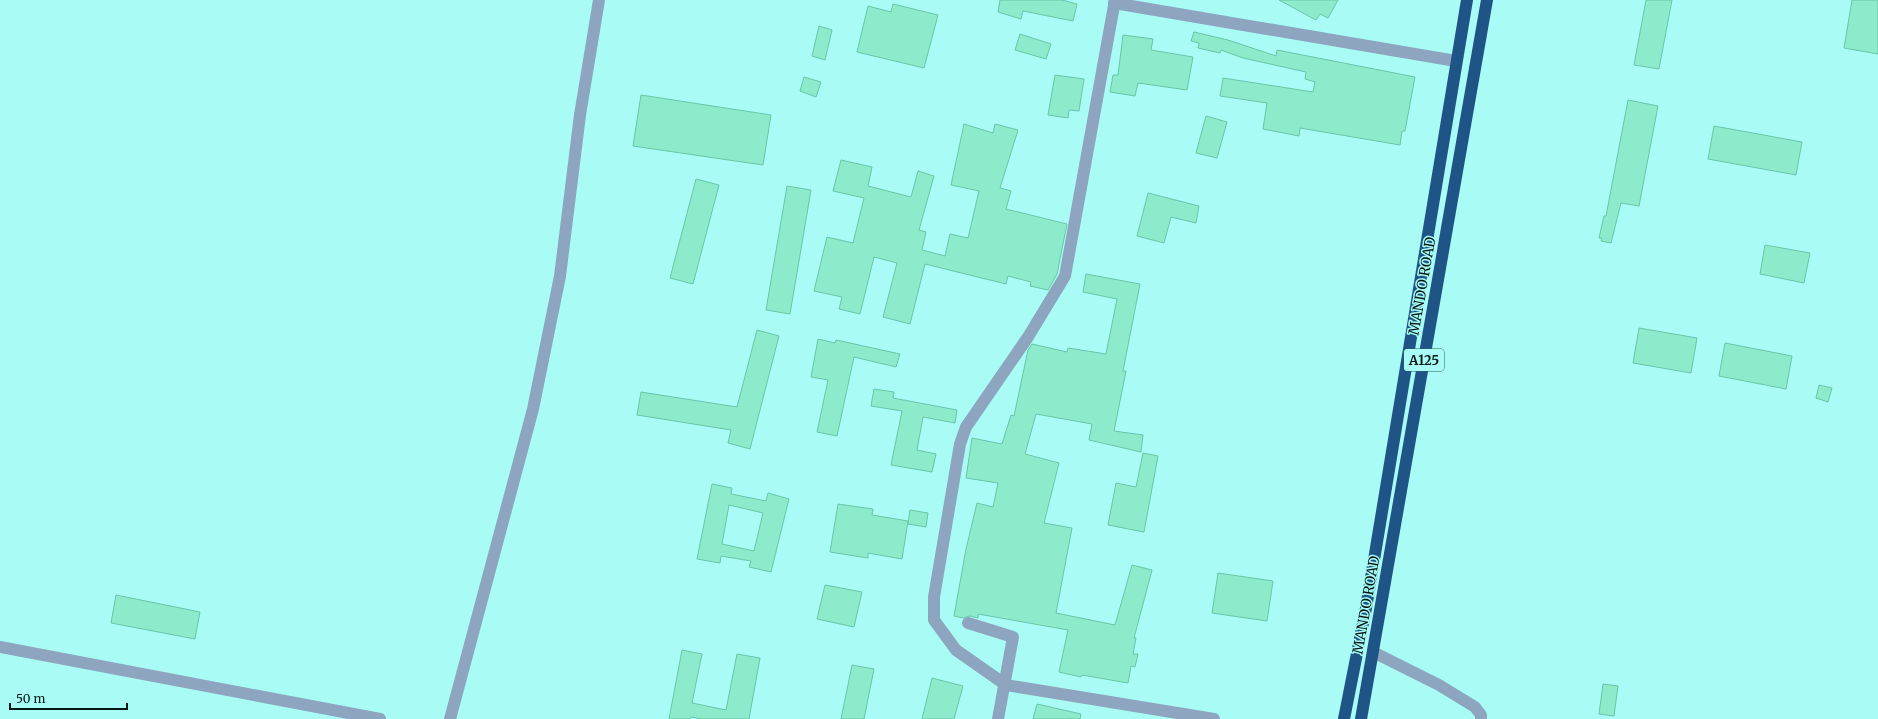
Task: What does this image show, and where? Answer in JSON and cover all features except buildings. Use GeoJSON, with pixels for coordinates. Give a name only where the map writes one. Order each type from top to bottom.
{"type":"FeatureCollection","features":[{"type":"Feature","properties":{"kind":"highway","name":"MANDO ROAD"},"geometry":{"type":"LineString","coordinates":[[1344,719],[1366,608],[1467,0]]}},
{"type":"Feature","properties":{"kind":"highway","name":"MANDO ROAD"},"geometry":{"type":"LineString","coordinates":[[1361,719],[1487,0]]}},
{"type":"Feature","properties":{"kind":"street"},"geometry":{"type":"LineString","coordinates":[[450,719],[533,409],[560,276],[580,115],[599,0]]}},
{"type":"Feature","properties":{"kind":"street"},"geometry":{"type":"LineString","coordinates":[[1214,719],[1006,685],[956,650],[934,620],[934,598],[960,444],[966,427],[1028,337],[1065,276],[1114,1],[1456,61]]}},
{"type":"Feature","properties":{"kind":"street"},"geometry":{"type":"LineString","coordinates":[[968,623],[1013,637],[1006,685],[998,719]]}},
{"type":"Feature","properties":{"kind":"street"},"geometry":{"type":"LineString","coordinates":[[0,647],[380,719]]}},
{"type":"Feature","properties":{"kind":"street"},"geometry":{"type":"LineString","coordinates":[[1373,652],[1439,685],[1475,707],[1481,715],[1481,719]]}}]}
